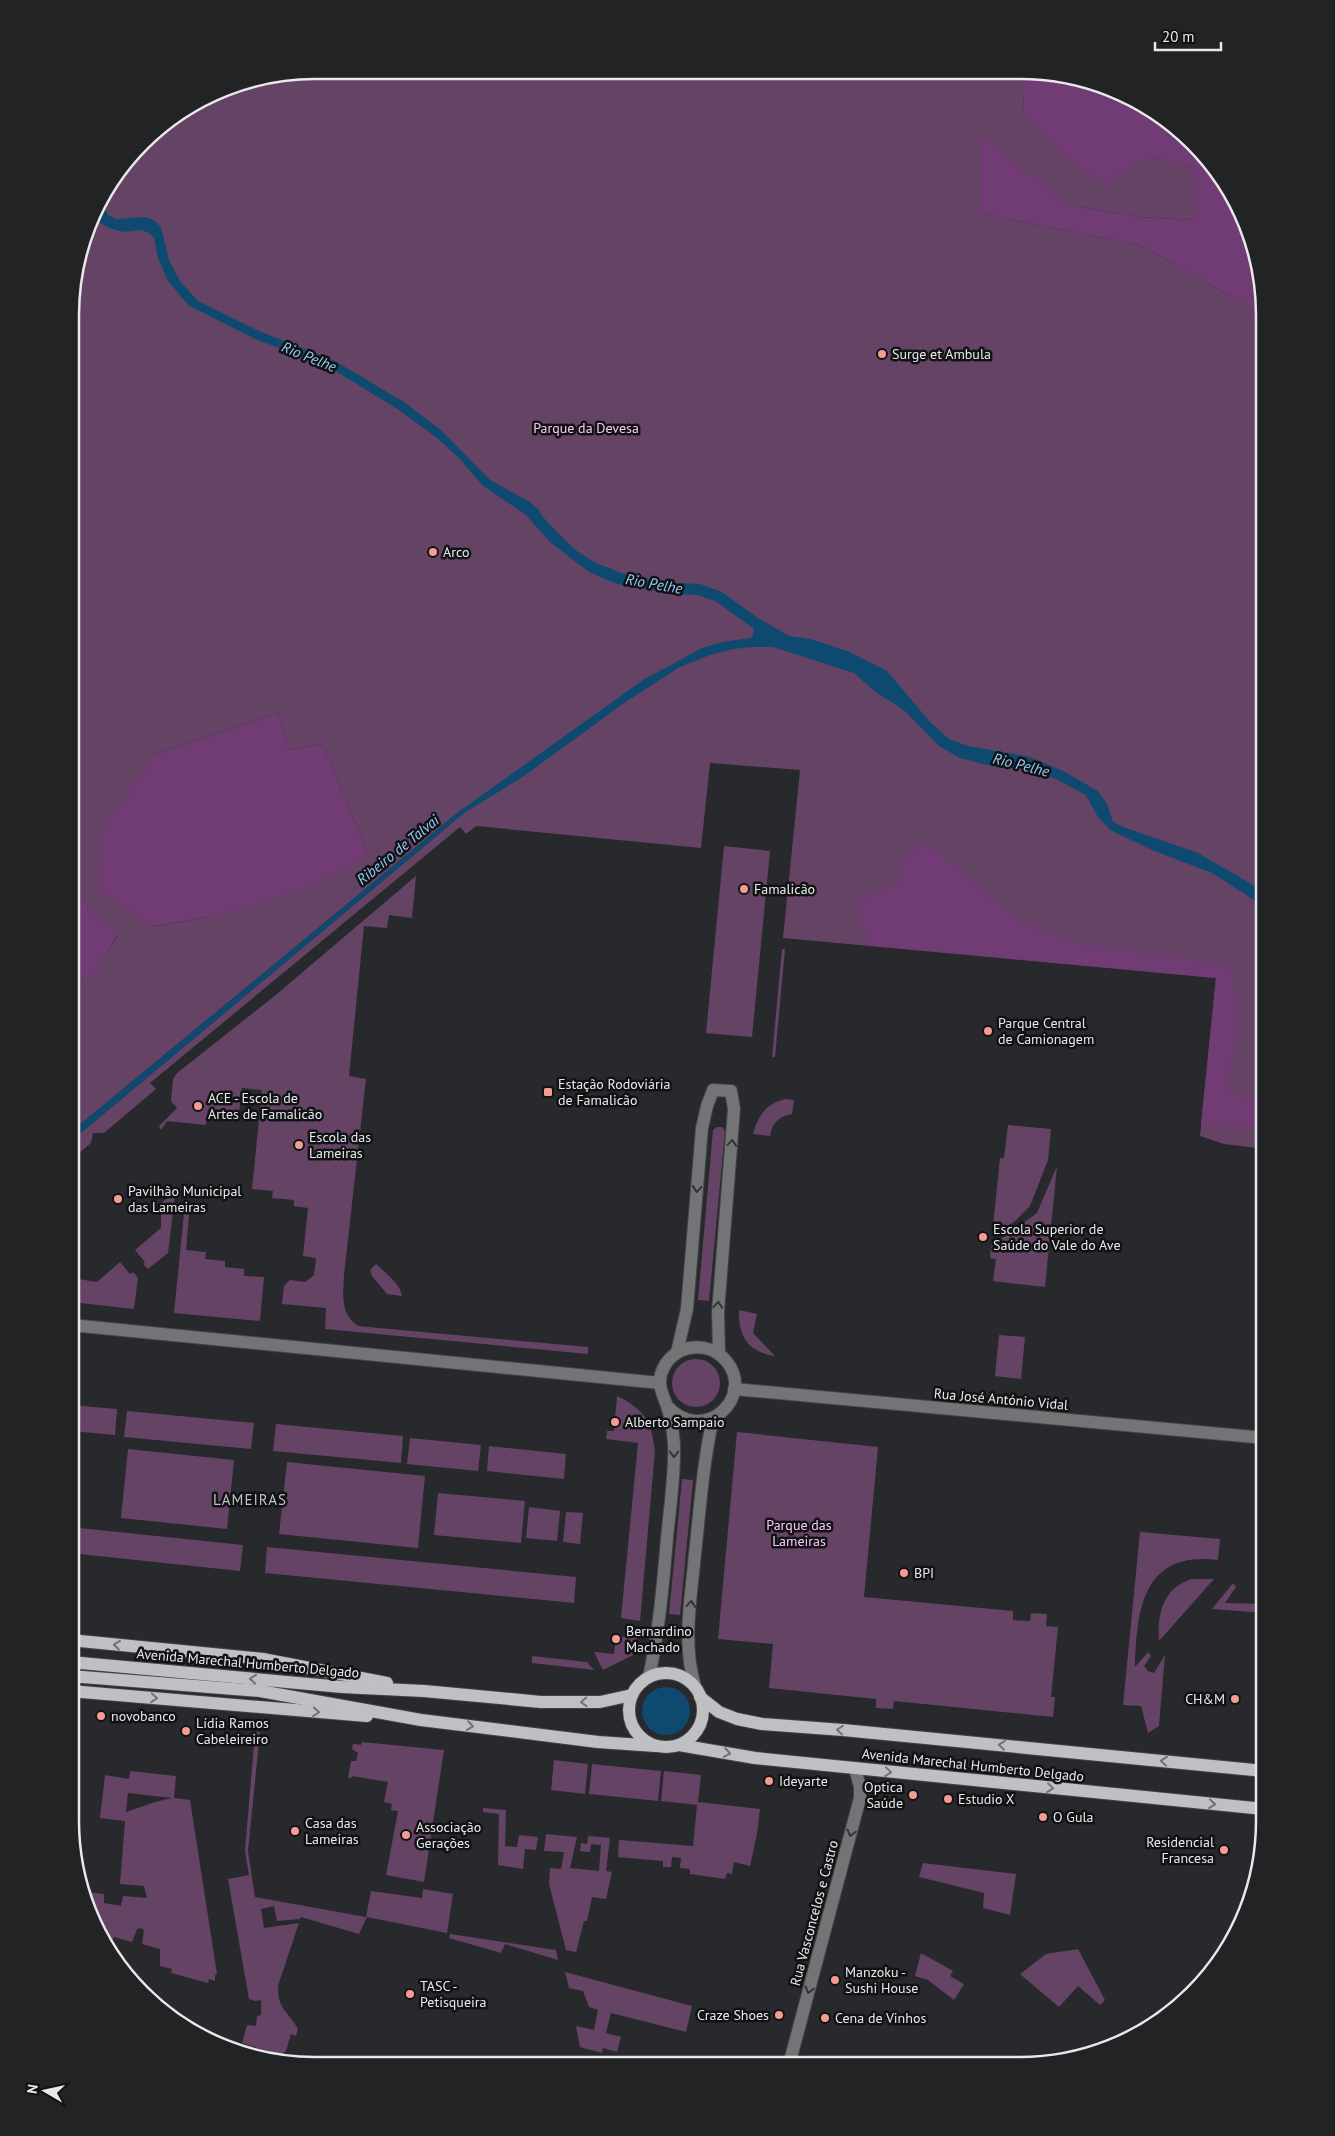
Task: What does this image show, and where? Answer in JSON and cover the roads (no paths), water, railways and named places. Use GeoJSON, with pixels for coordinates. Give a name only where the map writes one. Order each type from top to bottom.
{"type":"FeatureCollection","features":[{"type":"Feature","properties":{"kind":"main road","name":"Avenida Marechal Humberto Delgado"},"geometry":{"type":"LineString","coordinates":[[79,1641],[264,1659],[424,1691]]}},
{"type":"Feature","properties":{"kind":"main road","name":"Avenida Marechal Humberto Delgado"},"geometry":{"type":"LineString","coordinates":[[79,1663],[342,1687],[424,1691],[506,1700],[572,1703],[600,1702],[632,1695]]}},
{"type":"Feature","properties":{"kind":"main road"},"geometry":{"type":"LineString","coordinates":[[661,1674],[674,1674],[685,1678],[697,1692],[703,1708],[702,1720],[697,1731],[689,1740],[668,1748],[644,1741],[636,1732],[630,1720],[629,1708],[632,1695],[639,1685],[649,1677],[661,1674]]}},
{"type":"Feature","properties":{"kind":"main road","name":"Avenida Marechal Humberto Delgado"},"geometry":{"type":"LineString","coordinates":[[79,1677],[260,1691],[421,1720]]}},
{"type":"Feature","properties":{"kind":"main road","name":"Avenida Marechal Humberto Delgado"},"geometry":{"type":"LineString","coordinates":[[79,1692],[421,1720],[598,1742],[656,1746]]}},
{"type":"Feature","properties":{"kind":"main road","name":"Avenida Marechal Humberto Delgado"},"geometry":{"type":"LineString","coordinates":[[697,1692],[719,1712],[737,1720],[762,1724],[843,1730],[1256,1770]]}},
{"type":"Feature","properties":{"kind":"main road","name":"Avenida Marechal Humberto Delgado"},"geometry":{"type":"LineString","coordinates":[[679,1745],[755,1758],[1256,1808]]}},
{"type":"Feature","properties":{"kind":"street"},"geometry":{"type":"LineString","coordinates":[[678,1352],[687,1309],[702,1128],[713,1090],[731,1091],[734,1109],[718,1312],[719,1354]]}},
{"type":"Feature","properties":{"kind":"street"},"geometry":{"type":"LineString","coordinates":[[79,1327],[660,1383]]}},
{"type":"Feature","properties":{"kind":"street"},"geometry":{"type":"LineString","coordinates":[[649,1677],[659,1621],[674,1470],[674,1442],[667,1406],[662,1395],[660,1383],[665,1366],[678,1352],[694,1347],[703,1347],[719,1354],[728,1363],[734,1376],[734,1389],[731,1401],[723,1411],[713,1418],[693,1421],[683,1419],[674,1414],[667,1406]]}},
{"type":"Feature","properties":{"kind":"street","name":"Rua José António Vidal"},"geometry":{"type":"LineString","coordinates":[[734,1389],[1256,1437]]}},
{"type":"Feature","properties":{"kind":"street"},"geometry":{"type":"LineString","coordinates":[[697,1692],[688,1654],[689,1624],[703,1472],[713,1418]]}},
{"type":"Feature","properties":{"kind":"street","name":"Rua Vasconcelos e Castro"},"geometry":{"type":"LineString","coordinates":[[791,2057],[860,1798],[856,1768]]}},
{"type":"Feature","properties":{"kind":"water","name":"Rio Pelhe"},"geometry":{"type":"Polygon","coordinates":[[[104,208],[108,215],[116,219],[144,217],[154,220],[161,227],[169,260],[180,281],[198,301],[259,331],[335,361],[404,402],[442,431],[490,480],[530,502],[578,552],[596,563],[624,574],[661,582],[700,584],[722,592],[758,618],[789,636],[810,639],[847,651],[887,671],[930,722],[949,739],[968,746],[1030,757],[1063,771],[1098,791],[1107,804],[1113,822],[1198,853],[1256,887],[1256,901],[1212,873],[1152,850],[1110,830],[1098,817],[1086,795],[1056,779],[1029,769],[995,767],[960,758],[939,746],[905,711],[873,690],[854,673],[773,647],[733,649],[710,655],[680,667],[624,703],[524,776],[464,813],[79,1134],[79,1125],[461,810],[643,680],[702,648],[722,642],[751,638],[754,633],[753,628],[717,602],[698,595],[674,594],[617,584],[589,572],[550,542],[526,515],[482,485],[459,458],[437,438],[399,410],[329,367],[255,339],[188,305],[168,281],[158,258],[154,238],[149,233],[141,230],[124,232],[109,228],[98,222],[104,208]]]}},
{"type":"Feature","properties":{"kind":"water"},"geometry":{"type":"Polygon","coordinates":[[[666,1687],[675,1689],[683,1694],[688,1702],[690,1711],[688,1720],[683,1728],[675,1733],[666,1735],[657,1733],[649,1728],[644,1720],[642,1711],[644,1702],[649,1694],[657,1689],[666,1687]]]}},
{"type":"Feature","properties":{"kind":"place","name":"Surge et Ambula"},"geometry":{"type":"Point","coordinates":[882,354]}},
{"type":"Feature","properties":{"kind":"place","name":"Arco"},"geometry":{"type":"Point","coordinates":[433,552]}},
{"type":"Feature","properties":{"kind":"place","name":"Famalicão"},"geometry":{"type":"Point","coordinates":[744,889]}},
{"type":"Feature","properties":{"kind":"place","name":"Parque Central de Camionagem"},"geometry":{"type":"Point","coordinates":[988,1031]}},
{"type":"Feature","properties":{"kind":"place","name":"Estação Rodoviária de Famalicão"},"geometry":{"type":"Point","coordinates":[548,1092]}},
{"type":"Feature","properties":{"kind":"place","name":"ACE - Escola de Artes de Famalicão"},"geometry":{"type":"Point","coordinates":[198,1106]}},
{"type":"Feature","properties":{"kind":"place","name":"Escola das Lameiras"},"geometry":{"type":"Point","coordinates":[299,1145]}},
{"type":"Feature","properties":{"kind":"place","name":"Pavilhão Municipal das Lameiras"},"geometry":{"type":"Point","coordinates":[118,1199]}},
{"type":"Feature","properties":{"kind":"place","name":"Escola Superior de Saúde do Vale do Ave"},"geometry":{"type":"Point","coordinates":[983,1237]}},
{"type":"Feature","properties":{"kind":"place","name":"Alberto Sampaio"},"geometry":{"type":"Point","coordinates":[615,1422]}},
{"type":"Feature","properties":{"kind":"place","name":"BPI"},"geometry":{"type":"Point","coordinates":[904,1573]}},
{"type":"Feature","properties":{"kind":"place","name":"Bernardino Machado"},"geometry":{"type":"Point","coordinates":[616,1639]}},
{"type":"Feature","properties":{"kind":"place","name":"CH&M"},"geometry":{"type":"Point","coordinates":[1235,1699]}},
{"type":"Feature","properties":{"kind":"place","name":"novobanco"},"geometry":{"type":"Point","coordinates":[101,1716]}},
{"type":"Feature","properties":{"kind":"place","name":"Lídia Ramos Cabeleireiro"},"geometry":{"type":"Point","coordinates":[186,1731]}},
{"type":"Feature","properties":{"kind":"place","name":"Ideyarte"},"geometry":{"type":"Point","coordinates":[769,1781]}},
{"type":"Feature","properties":{"kind":"place","name":"Optica Saúde"},"geometry":{"type":"Point","coordinates":[913,1795]}},
{"type":"Feature","properties":{"kind":"place","name":"Estudio X"},"geometry":{"type":"Point","coordinates":[948,1799]}},
{"type":"Feature","properties":{"kind":"place","name":"O Gula"},"geometry":{"type":"Point","coordinates":[1043,1817]}},
{"type":"Feature","properties":{"kind":"place","name":"Casa das Lameiras"},"geometry":{"type":"Point","coordinates":[295,1831]}},
{"type":"Feature","properties":{"kind":"place","name":"Associação Gerações"},"geometry":{"type":"Point","coordinates":[406,1835]}},
{"type":"Feature","properties":{"kind":"place","name":"Residencial Francesa"},"geometry":{"type":"Point","coordinates":[1224,1850]}},
{"type":"Feature","properties":{"kind":"place","name":"Manzoku - Sushi House"},"geometry":{"type":"Point","coordinates":[835,1980]}},
{"type":"Feature","properties":{"kind":"place","name":"TASC - Petisqueira"},"geometry":{"type":"Point","coordinates":[410,1994]}},
{"type":"Feature","properties":{"kind":"place","name":"Craze Shoes"},"geometry":{"type":"Point","coordinates":[779,2015]}},
{"type":"Feature","properties":{"kind":"place","name":"Cena de Vinhos"},"geometry":{"type":"Point","coordinates":[825,2018]}},
{"type":"Feature","properties":{"kind":"district","name":"LAMEIRAS"},"geometry":{"type":"Point","coordinates":[250,1500]}},
{"type":"Feature","properties":{"kind":"park label","name":"Parque da Devesa"},"geometry":{"type":"Point","coordinates":[586,428]}},
{"type":"Feature","properties":{"kind":"park label","name":"Parque das Lameiras"},"geometry":{"type":"Point","coordinates":[799,1534]}},
{"type":"Feature","properties":{"kind":"water label","name":"Ribeiro de Talvai"},"geometry":{"type":"Point","coordinates":[398,850]}}]}
